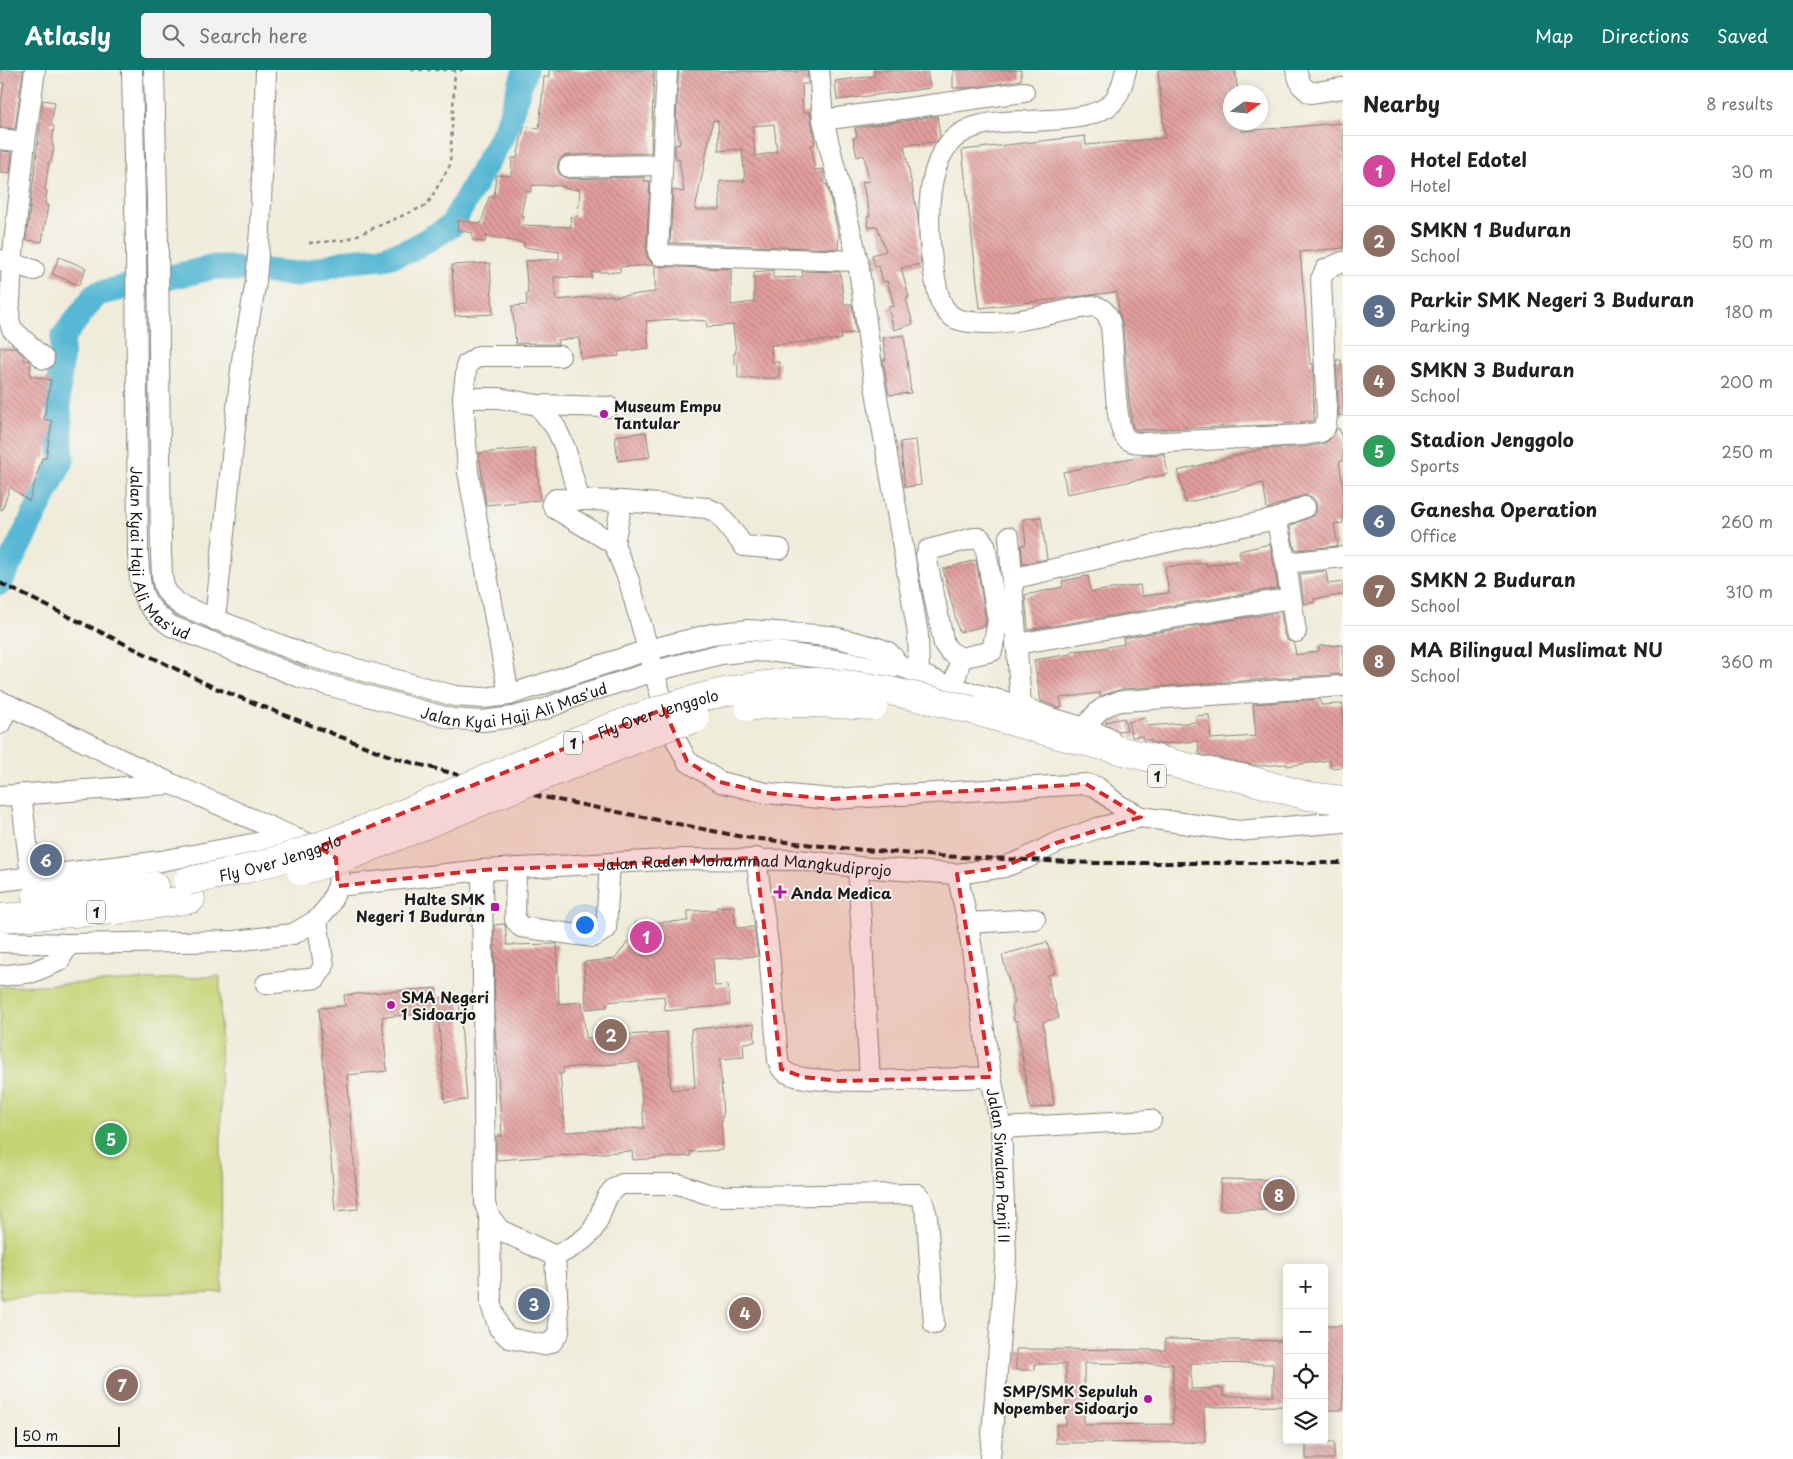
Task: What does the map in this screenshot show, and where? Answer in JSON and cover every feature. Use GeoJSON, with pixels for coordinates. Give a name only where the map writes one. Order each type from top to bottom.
{"type":"FeatureCollection","features":[{"type":"Feature","properties":{"kind":"highway","name":"Fly Over Jenggolo"},"geometry":{"type":"LineString","coordinates":[[190,890],[242,870],[323,845],[642,715],[723,692],[772,685],[818,682],[920,697],[972,719]]}},
{"type":"Feature","properties":{"kind":"highway","name":"1"},"geometry":{"type":"LineString","coordinates":[[972,719],[1066,736],[1204,771],[1246,779],[1308,796],[1343,800]]}},
{"type":"Feature","properties":{"kind":"highway","name":"1"},"geometry":{"type":"LineString","coordinates":[[972,719],[1129,770],[1223,791],[1290,811],[1343,816]]}},
{"type":"Feature","properties":{"kind":"highway","name":"1"},"geometry":{"type":"LineString","coordinates":[[2,883],[190,890]]}},
{"type":"Feature","properties":{"kind":"highway","name":"1"},"geometry":{"type":"LineString","coordinates":[[0,918],[118,910],[190,890]]}},
{"type":"Feature","properties":{"kind":"street"},"geometry":{"type":"LineString","coordinates":[[35,70],[6,261],[9,320],[12,329],[44,359]]}},
{"type":"Feature","properties":{"kind":"street","name":"Jalan Kyai Haji Ali Mas'ud"},"geometry":{"type":"LineString","coordinates":[[132,70],[136,248],[138,516],[140,582],[146,604],[155,614],[171,626],[302,678],[452,718],[483,721],[514,717],[655,671]]}},
{"type":"Feature","properties":{"kind":"street","name":"Jalan Kyai Haji Ali Mas'ud"},"geometry":{"type":"LineString","coordinates":[[154,70],[161,554],[163,586],[170,598],[182,606],[215,620],[309,656],[455,696],[483,698],[509,695],[648,650]]}},
{"type":"Feature","properties":{"kind":"street"},"geometry":{"type":"LineString","coordinates":[[215,620],[242,360],[256,281],[260,229],[266,70]]}},
{"type":"Feature","properties":{"kind":"street"},"geometry":{"type":"LineString","coordinates":[[667,70],[658,252],[660,255],[858,261]]}},
{"type":"Feature","properties":{"kind":"street"},"geometry":{"type":"LineString","coordinates":[[819,70],[824,120],[858,261],[873,374],[918,634],[920,674]]}},
{"type":"Feature","properties":{"kind":"street"},"geometry":{"type":"LineString","coordinates":[[1126,70],[1115,99],[1099,111],[1075,117],[981,125],[965,130],[950,143],[939,161],[934,174],[929,200],[930,230],[938,292],[943,306],[949,315],[960,321],[992,323],[1090,306],[1102,309],[1109,318],[1113,337],[1119,421],[1124,436],[1132,441],[1145,443],[1304,435],[1321,432],[1326,425],[1327,402],[1321,280],[1326,269],[1343,262]]}},
{"type":"Feature","properties":{"kind":"street"},"geometry":{"type":"LineString","coordinates":[[1296,70],[1301,85],[1310,93],[1343,88]]}},
{"type":"Feature","properties":{"kind":"street"},"geometry":{"type":"LineString","coordinates":[[824,120],[1024,92]]}},
{"type":"Feature","properties":{"kind":"street"},"geometry":{"type":"LineString","coordinates":[[0,139],[24,142]]}},
{"type":"Feature","properties":{"kind":"street"},"geometry":{"type":"LineString","coordinates":[[569,167],[662,165]]}},
{"type":"Feature","properties":{"kind":"street"},"geometry":{"type":"LineString","coordinates":[[6,261],[34,270]]}},
{"type":"Feature","properties":{"kind":"street"},"geometry":{"type":"LineString","coordinates":[[509,695],[468,472],[463,398],[467,364],[479,356],[560,356]]}},
{"type":"Feature","properties":{"kind":"street"},"geometry":{"type":"LineString","coordinates":[[463,398],[498,398],[538,405],[609,407]]}},
{"type":"Feature","properties":{"kind":"street"},"geometry":{"type":"LineString","coordinates":[[538,405],[556,428],[565,448],[579,499]]}},
{"type":"Feature","properties":{"kind":"street"},"geometry":{"type":"LineString","coordinates":[[622,502],[614,544],[554,508],[552,503],[556,499],[579,499],[622,502],[713,509],[744,546],[780,549]]}},
{"type":"Feature","properties":{"kind":"street"},"geometry":{"type":"LineString","coordinates":[[1012,579],[1167,542],[1276,519],[1305,507]]}},
{"type":"Feature","properties":{"kind":"street"},"geometry":{"type":"LineString","coordinates":[[1276,519],[1286,563],[1296,632]]}},
{"type":"Feature","properties":{"kind":"street"},"geometry":{"type":"LineString","coordinates":[[1010,537],[1021,706]]}},
{"type":"Feature","properties":{"kind":"street"},"geometry":{"type":"LineString","coordinates":[[980,538],[985,544],[998,621],[992,652],[961,658],[949,651],[944,644],[926,556],[928,550],[980,538]]}},
{"type":"Feature","properties":{"kind":"street","name":"Jalan Raden Mohammad Mangkudiprojo"},"geometry":{"type":"LineString","coordinates":[[614,544],[629,580],[666,714],[680,751],[687,761],[720,782],[766,793],[832,799],[1086,784],[1097,788],[1117,804],[1141,817],[1238,831],[1343,822]]}},
{"type":"Feature","properties":{"kind":"street"},"geometry":{"type":"LineString","coordinates":[[1286,563],[1343,557]]}},
{"type":"Feature","properties":{"kind":"street"},"geometry":{"type":"LineString","coordinates":[[1016,644],[1291,598]]}},
{"type":"Feature","properties":{"kind":"street"},"geometry":{"type":"LineString","coordinates":[[648,650],[712,634],[748,630],[830,636],[888,652],[898,665],[953,688],[1021,706],[1051,718],[1086,728],[1109,738],[1126,751]]}},
{"type":"Feature","properties":{"kind":"street"},"geometry":{"type":"LineString","coordinates":[[655,671],[721,654],[749,651],[842,661],[882,669],[898,665]]}},
{"type":"Feature","properties":{"kind":"street"},"geometry":{"type":"LineString","coordinates":[[953,688],[961,658]]}},
{"type":"Feature","properties":{"kind":"street"},"geometry":{"type":"LineString","coordinates":[[1086,728],[1098,710],[1107,705],[1123,701],[1343,686]]}},
{"type":"Feature","properties":{"kind":"street"},"geometry":{"type":"LineString","coordinates":[[0,724],[4,703],[172,784],[313,845],[336,858],[339,865],[338,886],[329,906],[317,920],[293,934],[235,941],[69,944],[0,942]]}},
{"type":"Feature","properties":{"kind":"street"},"geometry":{"type":"LineString","coordinates":[[0,796],[172,784]]}},
{"type":"Feature","properties":{"kind":"street"},"geometry":{"type":"LineString","coordinates":[[21,794],[31,876]]}},
{"type":"Feature","properties":{"kind":"street","name":"Jalan Raden Mohammad Mangkudiprojo"},"geometry":{"type":"LineString","coordinates":[[338,886],[482,870],[684,859],[756,858],[798,860],[858,867],[957,874],[1004,868],[1064,840],[1098,828],[1141,817]]}},
{"type":"Feature","properties":{"kind":"street"},"geometry":{"type":"LineString","coordinates":[[2,883],[31,876],[161,861],[279,839],[298,839]]}},
{"type":"Feature","properties":{"kind":"street"},"geometry":{"type":"LineString","coordinates":[[756,858],[769,951],[778,1060],[781,1069],[788,1074],[840,1081],[991,1077]]}},
{"type":"Feature","properties":{"kind":"street"},"geometry":{"type":"LineString","coordinates":[[516,868],[515,920],[521,927],[593,937],[606,929],[610,863]]}},
{"type":"Feature","properties":{"kind":"street"},"geometry":{"type":"LineString","coordinates":[[858,867],[870,1081]]}},
{"type":"Feature","properties":{"kind":"street"},"geometry":{"type":"LineString","coordinates":[[482,870],[486,1204],[490,1218],[491,1305],[498,1328],[509,1338],[544,1345],[552,1342],[559,1332],[555,1256]]}},
{"type":"Feature","properties":{"kind":"street","name":"Jalan Siwalan Panji II"},"geometry":{"type":"LineString","coordinates":[[957,874],[968,923],[991,1077],[1002,1128],[1006,1258],[990,1459]]}},
{"type":"Feature","properties":{"kind":"street"},"geometry":{"type":"LineString","coordinates":[[968,923],[1035,919]]}},
{"type":"Feature","properties":{"kind":"street"},"geometry":{"type":"LineString","coordinates":[[266,984],[316,978],[324,966],[317,920]]}},
{"type":"Feature","properties":{"kind":"street"},"geometry":{"type":"LineString","coordinates":[[0,976],[33,972],[59,961],[69,944]]}},
{"type":"Feature","properties":{"kind":"street"},"geometry":{"type":"LineString","coordinates":[[1002,1128],[1151,1120]]}},
{"type":"Feature","properties":{"kind":"street"},"geometry":{"type":"LineString","coordinates":[[555,1256],[573,1247],[591,1233],[600,1216],[608,1193],[614,1187],[622,1184],[678,1184],[708,1194],[721,1196],[917,1194],[922,1200],[927,1216],[934,1324]]}},
{"type":"Feature","properties":{"kind":"street"},"geometry":{"type":"LineString","coordinates":[[490,1218],[500,1230],[555,1256]]}},
{"type":"Feature","properties":{"kind":"path"},"geometry":{"type":"LineString","coordinates":[[411,70],[465,70]]}},
{"type":"Feature","properties":{"kind":"path"},"geometry":{"type":"LineString","coordinates":[[308,243],[346,240],[427,205],[450,165],[455,70]]}},
{"type":"Feature","properties":{"kind":"highlighted area"},"geometry":{"type":"Polygon","coordinates":[[[664,709],[687,761],[720,782],[766,793],[832,799],[1086,784],[1141,817],[1056,843],[1004,867],[957,874],[991,1077],[840,1081],[803,1077],[781,1069],[756,858],[482,870],[338,886],[336,858],[318,847],[664,709]]]}},
{"type":"Feature","properties":{"kind":"green space"},"geometry":{"type":"Polygon","coordinates":[[[220,976],[222,1292],[0,1298],[0,987],[220,976]]]}},
{"type":"Feature","properties":{"kind":"building"},"geometry":{"type":"Polygon","coordinates":[[[0,70],[23,70],[15,129],[0,127],[0,109],[4,83],[0,82],[0,70]]]}},
{"type":"Feature","properties":{"kind":"building"},"geometry":{"type":"Polygon","coordinates":[[[549,70],[654,70],[651,153],[569,155],[562,157],[557,167],[559,174],[569,179],[644,177],[644,181],[650,181],[646,251],[648,259],[654,265],[620,267],[620,272],[592,272],[592,278],[554,277],[556,300],[613,295],[613,297],[655,292],[655,266],[731,269],[731,305],[754,302],[754,272],[773,270],[773,278],[803,277],[802,271],[840,272],[844,304],[852,304],[856,333],[841,334],[841,339],[771,345],[772,362],[779,362],[779,378],[738,378],[738,364],[734,364],[734,353],[736,353],[733,325],[707,327],[706,321],[676,319],[646,321],[649,348],[618,352],[619,356],[581,359],[579,338],[557,340],[558,344],[516,344],[512,306],[527,305],[525,261],[559,259],[559,252],[524,247],[524,243],[486,236],[485,242],[472,240],[473,233],[457,230],[458,220],[481,224],[489,197],[494,197],[496,175],[511,176],[512,158],[517,158],[524,126],[539,129],[544,77],[549,77],[549,70]],[[532,185],[531,192],[526,191],[521,215],[524,216],[522,225],[571,227],[570,217],[578,216],[580,190],[564,188],[564,186],[532,185]]]}},
{"type":"Feature","properties":{"kind":"building"},"geometry":{"type":"Polygon","coordinates":[[[679,70],[797,72],[797,70],[807,70],[808,84],[802,84],[803,113],[810,112],[815,145],[811,145],[815,170],[823,169],[825,185],[827,184],[839,236],[838,249],[670,243],[673,190],[684,192],[679,159],[676,159],[675,145],[680,144],[676,119],[679,70]],[[713,120],[695,210],[720,210],[720,181],[745,181],[742,149],[719,151],[718,121],[713,120]],[[774,124],[752,126],[755,156],[777,152],[774,124]]]}},
{"type":"Feature","properties":{"kind":"building"},"geometry":{"type":"Polygon","coordinates":[[[874,70],[927,70],[930,88],[837,100],[835,81],[874,76],[874,70]]]}},
{"type":"Feature","properties":{"kind":"building"},"geometry":{"type":"Polygon","coordinates":[[[953,70],[1021,70],[1021,80],[968,88],[953,88],[953,70]]]}},
{"type":"Feature","properties":{"kind":"building"},"geometry":{"type":"Polygon","coordinates":[[[1158,70],[1235,70],[1237,85],[1223,85],[1223,130],[1268,130],[1343,123],[1343,248],[1300,252],[1310,364],[1313,363],[1314,421],[1273,425],[1136,430],[1133,427],[1129,402],[1123,326],[1119,313],[1117,292],[980,308],[962,150],[1085,136],[1086,145],[1165,138],[1158,70]]]}},
{"type":"Feature","properties":{"kind":"building"},"geometry":{"type":"Polygon","coordinates":[[[43,100],[55,102],[51,125],[54,126],[52,146],[54,146],[51,162],[49,161],[45,190],[47,191],[45,205],[48,205],[42,242],[26,240],[43,100]]]}},
{"type":"Feature","properties":{"kind":"building"},"geometry":{"type":"Polygon","coordinates":[[[937,116],[940,137],[936,142],[904,145],[918,217],[921,264],[901,268],[909,297],[906,298],[913,324],[894,330],[888,307],[894,306],[887,281],[883,282],[879,266],[875,267],[872,255],[886,251],[877,226],[869,228],[867,217],[870,216],[862,182],[869,181],[864,155],[857,157],[853,138],[857,137],[855,128],[937,116]]]}},
{"type":"Feature","properties":{"kind":"building"},"geometry":{"type":"Polygon","coordinates":[[[0,151],[12,152],[10,173],[0,172],[0,151]]]}},
{"type":"Feature","properties":{"kind":"building"},"geometry":{"type":"Polygon","coordinates":[[[59,257],[86,268],[79,285],[52,274],[59,257]]]}},
{"type":"Feature","properties":{"kind":"building"},"geometry":{"type":"Polygon","coordinates":[[[490,263],[493,314],[455,316],[452,265],[490,263]]]}},
{"type":"Feature","properties":{"kind":"building"},"geometry":{"type":"Polygon","coordinates":[[[904,335],[911,393],[889,395],[883,360],[886,360],[883,338],[904,335]]]}},
{"type":"Feature","properties":{"kind":"building"},"geometry":{"type":"Polygon","coordinates":[[[0,347],[14,347],[24,356],[24,360],[28,360],[31,363],[30,376],[51,380],[44,419],[52,421],[46,458],[42,458],[29,501],[10,487],[2,510],[0,509],[0,347]]]}},
{"type":"Feature","properties":{"kind":"building"},"geometry":{"type":"Polygon","coordinates":[[[1336,360],[1341,360],[1343,378],[1343,415],[1339,416],[1336,360]]]}},
{"type":"Feature","properties":{"kind":"building"},"geometry":{"type":"Polygon","coordinates":[[[1339,428],[1343,443],[1343,461],[1339,462],[1343,485],[1343,523],[1334,524],[1338,546],[1295,550],[1290,526],[1314,515],[1317,509],[1316,502],[1307,495],[1267,509],[1263,483],[1186,503],[1178,471],[1262,449],[1305,447],[1323,444],[1339,428]]]}},
{"type":"Feature","properties":{"kind":"building"},"geometry":{"type":"Polygon","coordinates":[[[646,432],[650,457],[618,461],[615,436],[646,432]]]}},
{"type":"Feature","properties":{"kind":"building"},"geometry":{"type":"Polygon","coordinates":[[[916,440],[921,485],[905,487],[900,442],[916,440]]]}},
{"type":"Feature","properties":{"kind":"building"},"geometry":{"type":"Polygon","coordinates":[[[535,448],[540,500],[486,505],[479,453],[535,448]]]}},
{"type":"Feature","properties":{"kind":"building"},"geometry":{"type":"Polygon","coordinates":[[[1164,454],[1168,474],[1067,494],[1063,472],[1146,455],[1164,454]]]}},
{"type":"Feature","properties":{"kind":"building"},"geometry":{"type":"Polygon","coordinates":[[[1041,517],[1047,559],[1023,564],[1021,545],[1026,544],[1023,519],[1041,517]]]}},
{"type":"Feature","properties":{"kind":"building"},"geometry":{"type":"Polygon","coordinates":[[[1270,544],[1278,588],[1028,630],[1025,595],[1063,587],[1062,581],[1088,576],[1091,592],[1140,585],[1142,596],[1169,593],[1165,567],[1206,563],[1206,566],[1241,560],[1239,551],[1270,544]]]}},
{"type":"Feature","properties":{"kind":"building"},"geometry":{"type":"Polygon","coordinates":[[[976,560],[986,621],[985,626],[959,632],[943,569],[976,560]]]}},
{"type":"Feature","properties":{"kind":"building"},"geometry":{"type":"Polygon","coordinates":[[[1326,571],[1328,584],[1343,582],[1343,595],[1314,599],[1315,602],[1304,604],[1300,574],[1326,571]]]}},
{"type":"Feature","properties":{"kind":"building"},"geometry":{"type":"Polygon","coordinates":[[[1281,612],[1284,634],[1287,640],[1294,643],[1296,655],[1319,651],[1319,646],[1343,645],[1343,674],[1122,689],[1100,696],[1100,693],[1060,698],[1062,707],[1059,708],[1041,701],[1034,660],[1071,654],[1071,651],[1124,644],[1123,638],[1281,612]]]}},
{"type":"Feature","properties":{"kind":"building"},"geometry":{"type":"Polygon","coordinates":[[[1320,699],[1321,705],[1343,704],[1343,767],[1330,768],[1330,760],[1287,766],[1287,764],[1259,766],[1207,756],[1199,754],[1198,741],[1161,744],[1151,742],[1151,740],[1143,740],[1142,736],[1132,737],[1128,722],[1145,718],[1147,726],[1196,722],[1196,716],[1209,715],[1211,739],[1256,736],[1253,704],[1320,699]]]}},
{"type":"Feature","properties":{"kind":"building"},"geometry":{"type":"Polygon","coordinates":[[[1124,718],[1127,730],[1119,731],[1106,724],[1106,722],[1124,718]]]}},
{"type":"Feature","properties":{"kind":"building"},"geometry":{"type":"Polygon","coordinates":[[[734,906],[736,928],[754,927],[758,956],[713,959],[715,986],[728,985],[730,1005],[665,1011],[664,996],[607,1002],[607,1007],[586,1009],[584,962],[615,959],[636,931],[635,923],[688,921],[688,911],[717,910],[717,907],[734,906]]]}},
{"type":"Feature","properties":{"kind":"building"},"geometry":{"type":"Polygon","coordinates":[[[505,924],[507,945],[557,944],[559,1004],[582,1002],[586,1038],[667,1032],[671,1090],[695,1088],[691,1029],[754,1024],[755,1042],[743,1043],[744,1057],[720,1059],[723,1150],[690,1152],[691,1156],[633,1160],[632,1151],[496,1160],[496,1136],[502,1136],[495,1027],[494,925],[505,924]],[[639,1062],[563,1068],[564,1073],[560,1073],[565,1132],[644,1128],[639,1062]]]}},
{"type":"Feature","properties":{"kind":"building"},"geometry":{"type":"Polygon","coordinates":[[[1047,942],[1055,973],[1048,975],[1052,1000],[1054,999],[1059,1018],[1043,1022],[1054,1105],[1030,1109],[1017,1021],[1014,1021],[1012,1004],[1015,1004],[1002,955],[1047,942]]]}},
{"type":"Feature","properties":{"kind":"building"},"geometry":{"type":"Polygon","coordinates":[[[436,988],[437,998],[459,997],[467,1100],[445,1102],[438,1013],[382,1017],[387,1071],[347,1075],[358,1209],[335,1211],[319,1008],[345,1006],[344,995],[436,988]]]}},
{"type":"Feature","properties":{"kind":"building"},"geometry":{"type":"Polygon","coordinates":[[[1221,1179],[1269,1180],[1268,1210],[1220,1210],[1221,1179]]]}},
{"type":"Feature","properties":{"kind":"building"},"geometry":{"type":"Polygon","coordinates":[[[1328,1326],[1343,1326],[1343,1410],[1328,1410],[1328,1326]]]}},
{"type":"Feature","properties":{"kind":"building"},"geometry":{"type":"Polygon","coordinates":[[[1165,1339],[1283,1341],[1283,1406],[1204,1407],[1205,1442],[1056,1443],[1056,1425],[1066,1425],[1066,1364],[1035,1364],[1035,1370],[1016,1370],[1016,1349],[1165,1350],[1165,1339]],[[1084,1363],[1084,1425],[1173,1424],[1173,1364],[1084,1363]],[[1191,1363],[1191,1389],[1223,1388],[1223,1396],[1273,1396],[1273,1364],[1191,1363]]]}},
{"type":"Feature","properties":{"kind":"building"},"geometry":{"type":"Polygon","coordinates":[[[1328,1442],[1334,1442],[1334,1459],[1306,1459],[1306,1444],[1328,1444],[1328,1442]]]}},
{"type":"Feature","properties":{"kind":"waterway"},"geometry":{"type":"LineString","coordinates":[[0,583],[62,460],[58,395],[63,337],[96,294],[215,267],[298,274],[349,261],[384,258],[410,250],[451,226],[506,129],[525,70]]}},
{"type":"Feature","properties":{"kind":"railway"},"geometry":{"type":"LineString","coordinates":[[0,583],[213,687],[395,758],[538,796],[743,837],[840,848],[939,856],[1093,863],[1343,863]]}},
{"type":"Feature","properties":{"kind":"place","name":"Museum Empu Tantular"},"geometry":{"type":"Point","coordinates":[604,414]}},
{"type":"Feature","properties":{"kind":"place","name":"Ganesha Operation"},"geometry":{"type":"Point","coordinates":[46,860]}},
{"type":"Feature","properties":{"kind":"place","name":"Anda Medica"},"geometry":{"type":"Point","coordinates":[780,892]}},
{"type":"Feature","properties":{"kind":"place","name":"Halte SMK Negeri 1 Buduran"},"geometry":{"type":"Point","coordinates":[495,907]}},
{"type":"Feature","properties":{"kind":"place","name":"Hotel Edotel"},"geometry":{"type":"Point","coordinates":[646,937]}},
{"type":"Feature","properties":{"kind":"place","name":"SMA Negeri 1 Sidoarjo"},"geometry":{"type":"Point","coordinates":[391,1005]}},
{"type":"Feature","properties":{"kind":"place","name":"SMKN 1 Buduran"},"geometry":{"type":"Point","coordinates":[611,1035]}},
{"type":"Feature","properties":{"kind":"place","name":"Stadion Jenggolo"},"geometry":{"type":"Point","coordinates":[111,1139]}},
{"type":"Feature","properties":{"kind":"place","name":"MA Bilingual Muslimat NU"},"geometry":{"type":"Point","coordinates":[1279,1195]}},
{"type":"Feature","properties":{"kind":"place","name":"Parkir SMK Negeri 3 Buduran"},"geometry":{"type":"Point","coordinates":[534,1304]}},
{"type":"Feature","properties":{"kind":"place","name":"SMKN 3 Buduran"},"geometry":{"type":"Point","coordinates":[745,1313]}},
{"type":"Feature","properties":{"kind":"place","name":"SMKN 2 Buduran"},"geometry":{"type":"Point","coordinates":[122,1385]}},
{"type":"Feature","properties":{"kind":"place","name":"SMP/SMK Sepuluh Nopember Sidoarjo"},"geometry":{"type":"Point","coordinates":[1148,1399]}}]}
